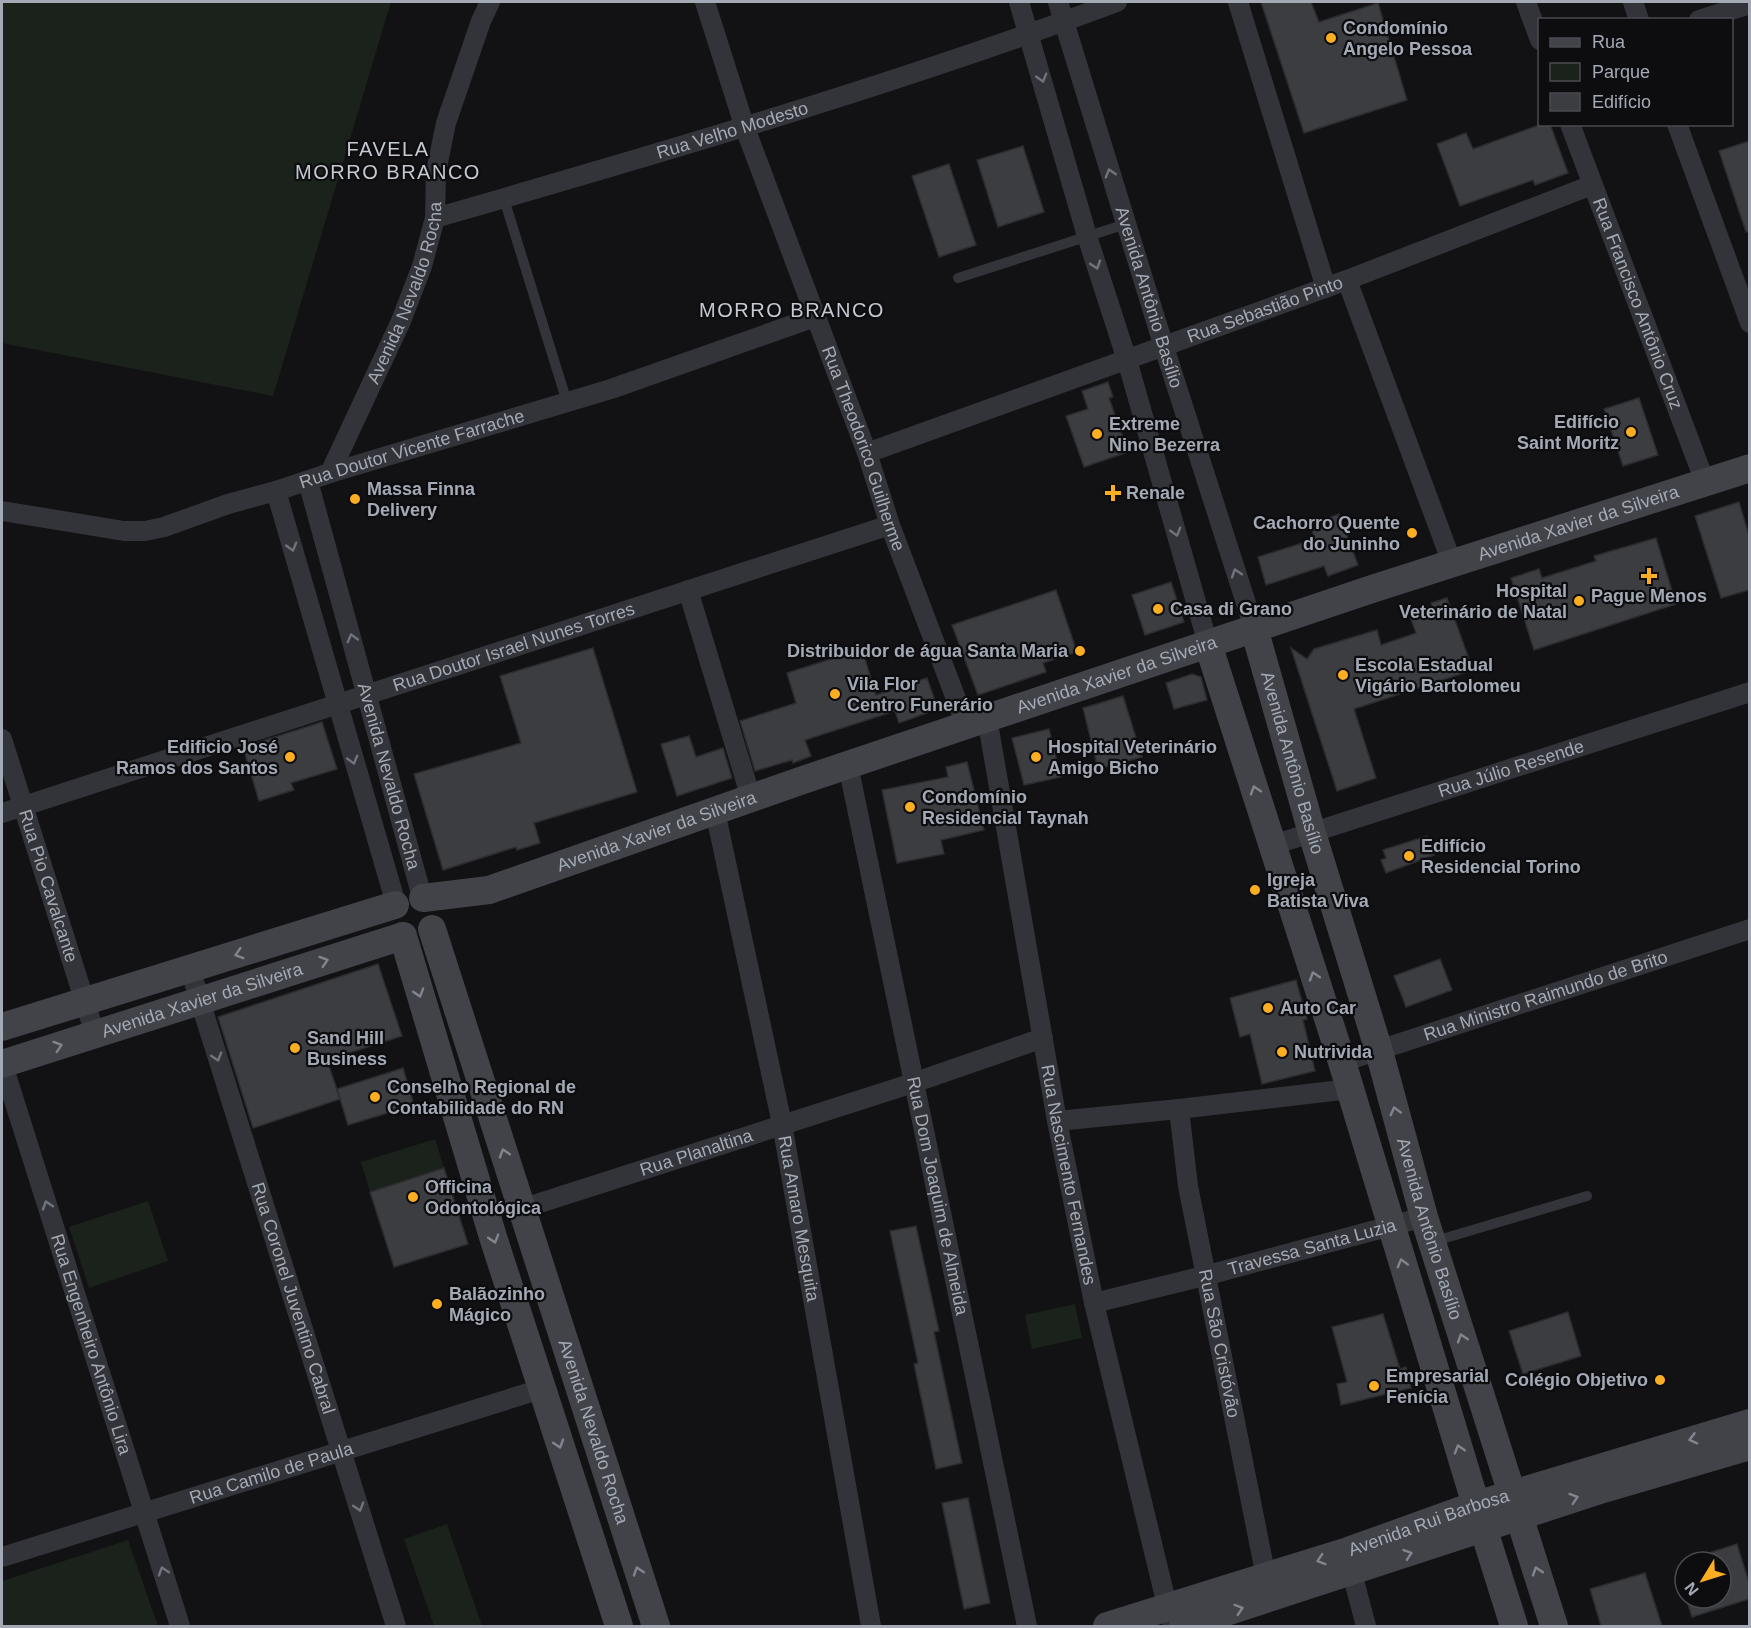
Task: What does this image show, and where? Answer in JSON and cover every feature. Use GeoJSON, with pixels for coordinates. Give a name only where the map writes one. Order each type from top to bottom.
{"type":"FeatureCollection","features":[{"type":"Feature","properties":{"kind":"main road","name":"Avenida Xavier da Silveira"},"geometry":{"type":"LineString","coordinates":[[2,1027],[409,901],[489,890],[751,798],[1254,628],[1749,468]]}},
{"type":"Feature","properties":{"kind":"main road","name":"Avenida Antônio Basílio"},"geometry":{"type":"LineString","coordinates":[[1254,628],[1312,833],[1379,1051],[1427,1230],[1554,1626]]}},
{"type":"Feature","properties":{"kind":"main road","name":"Avenida Antônio Basílio"},"geometry":{"type":"LineString","coordinates":[[1208,644],[1342,1062],[1514,1626]]}},
{"type":"Feature","properties":{"kind":"main road","name":"Avenida Xavier da Silveira"},"geometry":{"type":"LineString","coordinates":[[432,928],[489,890]]}},
{"type":"Feature","properties":{"kind":"main road"},"geometry":{"type":"LineString","coordinates":[[409,901],[433,908],[435,915],[432,928],[427,935],[411,939],[403,936],[394,928],[392,922],[409,901]]}},
{"type":"Feature","properties":{"kind":"main road","name":"Avenida Nevaldo Rocha"},"geometry":{"type":"LineString","coordinates":[[432,928],[656,1626]]}},
{"type":"Feature","properties":{"kind":"main road","name":"Avenida Xavier da Silveira"},"geometry":{"type":"LineString","coordinates":[[2,1064],[403,936]]}},
{"type":"Feature","properties":{"kind":"main road","name":"Avenida Nevaldo Rocha"},"geometry":{"type":"LineString","coordinates":[[403,936],[541,1389],[619,1626]]}},
{"type":"Feature","properties":{"kind":"main road","name":"Avenida Rui Barbosa"},"geometry":{"type":"LineString","coordinates":[[1174,1620],[1266,1577],[1348,1551],[1479,1517],[1749,1423]]}},
{"type":"Feature","properties":{"kind":"main road","name":"Avenida Rui Barbosa"},"geometry":{"type":"LineString","coordinates":[[1515,1505],[1658,1472],[1749,1446]]}},
{"type":"Feature","properties":{"kind":"main road","name":"Avenida Rui Barbosa"},"geometry":{"type":"LineString","coordinates":[[1107,1626],[1174,1620],[1352,1573],[1479,1517]]}},
{"type":"Feature","properties":{"kind":"street","name":"Avenida Nevaldo Rocha"},"geometry":{"type":"LineString","coordinates":[[330,473],[401,321],[422,266],[435,218],[436,172],[446,123],[481,21],[490,2]]}},
{"type":"Feature","properties":{"kind":"street","name":"Rua Theodorico Guilherme"},"geometry":{"type":"LineString","coordinates":[[705,2],[746,128],[867,453],[890,525],[976,722]]}},
{"type":"Feature","properties":{"kind":"street","name":"Avenida Antônio Basílio"},"geometry":{"type":"LineString","coordinates":[[1019,2],[1087,236],[1127,360],[1208,644]]}},
{"type":"Feature","properties":{"kind":"street","name":"Avenida Antônio Basílio"},"geometry":{"type":"LineString","coordinates":[[1058,2],[1164,347],[1254,628]]}},
{"type":"Feature","properties":{"kind":"street"},"geometry":{"type":"LineString","coordinates":[[1064,22],[1118,2]]}},
{"type":"Feature","properties":{"kind":"street"},"geometry":{"type":"LineString","coordinates":[[1238,2],[1326,288]]}},
{"type":"Feature","properties":{"kind":"street"},"geometry":{"type":"LineString","coordinates":[[1526,2],[1538,37]]}},
{"type":"Feature","properties":{"kind":"street"},"geometry":{"type":"LineString","coordinates":[[1632,2],[1638,18]]}},
{"type":"Feature","properties":{"kind":"street"},"geometry":{"type":"LineString","coordinates":[[1705,18],[1749,4]]}},
{"type":"Feature","properties":{"kind":"street","name":"Rua Velho Modesto"},"geometry":{"type":"LineString","coordinates":[[435,218],[746,128],[1064,22]]}},
{"type":"Feature","properties":{"kind":"street","name":"Rua Francisco Antônio Cruz"},"geometry":{"type":"LineString","coordinates":[[1571,126],[1705,482]]}},
{"type":"Feature","properties":{"kind":"street"},"geometry":{"type":"LineString","coordinates":[[1678,126],[1749,323]]}},
{"type":"Feature","properties":{"kind":"street","name":"Rua Sebastião Pinto"},"geometry":{"type":"LineString","coordinates":[[867,453],[1326,288],[1592,185]]}},
{"type":"Feature","properties":{"kind":"street"},"geometry":{"type":"LineString","coordinates":[[1347,280],[1452,563]]}},
{"type":"Feature","properties":{"kind":"street","name":"Rua Doutor Vicente Farrache"},"geometry":{"type":"LineString","coordinates":[[2,511],[124,531],[145,531],[611,389],[816,317]]}},
{"type":"Feature","properties":{"kind":"street","name":"Avenida Nevaldo Rocha"},"geometry":{"type":"LineString","coordinates":[[308,481],[367,694],[409,901]]}},
{"type":"Feature","properties":{"kind":"street","name":"Avenida Nevaldo Rocha"},"geometry":{"type":"LineString","coordinates":[[276,491],[337,704],[409,901]]}},
{"type":"Feature","properties":{"kind":"street","name":"Rua Doutor Israel Nunes Torres"},"geometry":{"type":"LineString","coordinates":[[2,813],[890,525]]}},
{"type":"Feature","properties":{"kind":"street"},"geometry":{"type":"LineString","coordinates":[[688,590],[751,798]]}},
{"type":"Feature","properties":{"kind":"street","name":"Rua Júlio Resende"},"geometry":{"type":"LineString","coordinates":[[1273,845],[1749,692]]}},
{"type":"Feature","properties":{"kind":"street","name":"Rua Nascimento Fernandes"},"geometry":{"type":"LineString","coordinates":[[976,722],[1043,1038],[1094,1303],[1174,1620]]}},
{"type":"Feature","properties":{"kind":"street","name":"Rua Pio Cavalcante"},"geometry":{"type":"LineString","coordinates":[[2,739],[95,1034]]}},
{"type":"Feature","properties":{"kind":"street","name":"Rua Dom Joaquim de Almeida"},"geometry":{"type":"LineString","coordinates":[[848,765],[1027,1626]]}},
{"type":"Feature","properties":{"kind":"street","name":"Rua Amaro Mesquita"},"geometry":{"type":"LineString","coordinates":[[715,811],[782,1124],[871,1626]]}},
{"type":"Feature","properties":{"kind":"street","name":"Rua Ministro Raimundo de Brito"},"geometry":{"type":"LineString","coordinates":[[1342,1062],[1749,929]]}},
{"type":"Feature","properties":{"kind":"street","name":"Rua Coronel Juventino Cabral"},"geometry":{"type":"LineString","coordinates":[[190,969],[396,1626]]}},
{"type":"Feature","properties":{"kind":"street","name":"Rua Planaltina"},"geometry":{"type":"LineString","coordinates":[[521,1209],[913,1083],[1043,1038]]}},
{"type":"Feature","properties":{"kind":"street","name":"Rua Engenheiro Antônio Lira"},"geometry":{"type":"LineString","coordinates":[[2,1064],[180,1626]]}},
{"type":"Feature","properties":{"kind":"street"},"geometry":{"type":"LineString","coordinates":[[1057,1120],[1179,1109],[1350,1089]]}},
{"type":"Feature","properties":{"kind":"street","name":"Rua São Cristóvão"},"geometry":{"type":"LineString","coordinates":[[1179,1109],[1188,1186],[1208,1275],[1266,1577]]}},
{"type":"Feature","properties":{"kind":"street","name":"Travessa Santa Luzia"},"geometry":{"type":"LineString","coordinates":[[1094,1303],[1392,1227],[1427,1230]]}},
{"type":"Feature","properties":{"kind":"street","name":"Rua Camilo de Paula"},"geometry":{"type":"LineString","coordinates":[[2,1557],[541,1389]]}},
{"type":"Feature","properties":{"kind":"street"},"geometry":{"type":"LineString","coordinates":[[1352,1573],[1366,1626]]}},
{"type":"Feature","properties":{"kind":"lane"},"geometry":{"type":"LineString","coordinates":[[504,198],[567,402]]}},
{"type":"Feature","properties":{"kind":"lane"},"geometry":{"type":"LineString","coordinates":[[958,278],[1126,224]]}},
{"type":"Feature","properties":{"kind":"lane"},"geometry":{"type":"LineString","coordinates":[[1427,1230],[1587,1196]]}},
{"type":"Feature","properties":{"kind":"green space"},"geometry":{"type":"Polygon","coordinates":[[[2,2],[391,2],[273,396],[2,343],[2,2]]]}},
{"type":"Feature","properties":{"kind":"green space"},"geometry":{"type":"Polygon","coordinates":[[[435,1139],[444,1168],[370,1192],[361,1162],[435,1139]]]}},
{"type":"Feature","properties":{"kind":"green space"},"geometry":{"type":"Polygon","coordinates":[[[148,1201],[168,1261],[89,1288],[69,1227],[148,1201]]]}},
{"type":"Feature","properties":{"kind":"green space"},"geometry":{"type":"Polygon","coordinates":[[[1075,1304],[1082,1338],[1032,1349],[1025,1315],[1075,1304]]]}},
{"type":"Feature","properties":{"kind":"green space"},"geometry":{"type":"Polygon","coordinates":[[[447,1524],[482,1626],[434,1626],[404,1539],[447,1524]]]}},
{"type":"Feature","properties":{"kind":"green space"},"geometry":{"type":"Polygon","coordinates":[[[128,1540],[158,1626],[2,1626],[2,1581],[128,1540]]]}},
{"type":"Feature","properties":{"kind":"building"},"geometry":{"type":"Polygon","coordinates":[[[1261,2],[1311,2],[1319,22],[1378,3],[1407,100],[1304,133],[1261,2]]]}},
{"type":"Feature","properties":{"kind":"building"},"geometry":{"type":"Polygon","coordinates":[[[1538,125],[1551,126],[1568,173],[1535,185],[1533,180],[1460,206],[1437,144],[1466,133],[1473,149],[1538,125]]]}},
{"type":"Feature","properties":{"kind":"building"},"geometry":{"type":"Polygon","coordinates":[[[1749,141],[1749,231],[1746,232],[1719,151],[1749,141]]]}},
{"type":"Feature","properties":{"kind":"building"},"geometry":{"type":"Polygon","coordinates":[[[1023,146],[1044,212],[998,227],[977,160],[1023,146]]]}},
{"type":"Feature","properties":{"kind":"building"},"geometry":{"type":"Polygon","coordinates":[[[949,164],[976,245],[939,257],[912,176],[949,164]]]}},
{"type":"Feature","properties":{"kind":"building","name":"Extreme Nino Bezerra"},"geometry":{"type":"Polygon","coordinates":[[[1108,382],[1113,397],[1109,398],[1128,452],[1084,467],[1066,416],[1088,409],[1082,391],[1108,382]]]}},
{"type":"Feature","properties":{"kind":"building","name":"Edifício Saint Moritz"},"geometry":{"type":"Polygon","coordinates":[[[1639,398],[1658,455],[1623,466],[1604,409],[1639,398]]]}},
{"type":"Feature","properties":{"kind":"building"},"geometry":{"type":"Polygon","coordinates":[[[1739,502],[1749,536],[1749,590],[1721,598],[1695,516],[1739,502]]]}},
{"type":"Feature","properties":{"kind":"building"},"geometry":{"type":"Polygon","coordinates":[[[1339,514],[1358,565],[1328,576],[1324,566],[1266,585],[1258,557],[1315,539],[1310,525],[1339,514]]]}},
{"type":"Feature","properties":{"kind":"building"},"geometry":{"type":"Polygon","coordinates":[[[1656,538],[1676,604],[1534,650],[1511,578],[1539,569],[1542,578],[1596,561],[1594,556],[1656,538]]]}},
{"type":"Feature","properties":{"kind":"building","name":"Casa di Grano"},"geometry":{"type":"Polygon","coordinates":[[[1171,582],[1184,622],[1145,635],[1132,595],[1171,582]]]}},
{"type":"Feature","properties":{"kind":"building"},"geometry":{"type":"Polygon","coordinates":[[[1056,590],[1077,652],[1043,663],[1046,672],[978,695],[952,625],[1056,590]]]}},
{"type":"Feature","properties":{"kind":"building"},"geometry":{"type":"Polygon","coordinates":[[[1447,598],[1473,670],[1354,709],[1376,778],[1337,791],[1291,648],[1307,659],[1314,649],[1377,630],[1381,645],[1416,633],[1409,614],[1447,598]]]}},
{"type":"Feature","properties":{"kind":"building"},"geometry":{"type":"Polygon","coordinates":[[[593,648],[637,792],[534,823],[540,843],[517,850],[516,847],[443,870],[414,774],[521,743],[500,676],[593,648]]]}},
{"type":"Feature","properties":{"kind":"building"},"geometry":{"type":"Polygon","coordinates":[[[862,649],[876,695],[927,678],[938,709],[899,723],[895,711],[805,740],[811,756],[793,763],[792,760],[755,771],[740,721],[796,703],[787,673],[862,649]]]}},
{"type":"Feature","properties":{"kind":"building"},"geometry":{"type":"Polygon","coordinates":[[[1192,674],[1201,677],[1207,700],[1174,709],[1166,683],[1192,674]]]}},
{"type":"Feature","properties":{"kind":"building"},"geometry":{"type":"Polygon","coordinates":[[[1123,696],[1142,757],[1098,769],[1083,708],[1123,696]]]}},
{"type":"Feature","properties":{"kind":"building","name":"Edificio José Ramos dos Santos"},"geometry":{"type":"Polygon","coordinates":[[[322,722],[337,769],[291,783],[294,790],[259,801],[243,747],[322,722]]]}},
{"type":"Feature","properties":{"kind":"building","name":"Hospital Veterinário Amigo Bicho"},"geometry":{"type":"Polygon","coordinates":[[[1049,729],[1061,777],[1024,785],[1012,738],[1049,729]]]}},
{"type":"Feature","properties":{"kind":"building"},"geometry":{"type":"Polygon","coordinates":[[[689,736],[696,757],[723,748],[732,778],[677,796],[661,744],[689,736]]]}},
{"type":"Feature","properties":{"kind":"building"},"geometry":{"type":"Polygon","coordinates":[[[967,762],[984,830],[941,840],[944,854],[897,863],[882,790],[948,777],[946,767],[967,762]]]}},
{"type":"Feature","properties":{"kind":"building","name":"Edifício Residencial Torino"},"geometry":{"type":"Polygon","coordinates":[[[1427,836],[1434,855],[1386,873],[1381,860],[1386,858],[1383,850],[1427,836]]]}},
{"type":"Feature","properties":{"kind":"building"},"geometry":{"type":"Polygon","coordinates":[[[1440,959],[1452,990],[1406,1007],[1394,976],[1440,959]]]}},
{"type":"Feature","properties":{"kind":"building","name":"Sand Hill Business"},"geometry":{"type":"Polygon","coordinates":[[[378,964],[402,1036],[327,1060],[340,1099],[253,1128],[218,1017],[378,964]]]}},
{"type":"Feature","properties":{"kind":"building"},"geometry":{"type":"Polygon","coordinates":[[[1296,980],[1307,1019],[1303,1020],[1315,1071],[1262,1084],[1250,1034],[1240,1037],[1230,998],[1296,980]]]}},
{"type":"Feature","properties":{"kind":"building","name":"Conselho Regional de Contabilidade do RN"},"geometry":{"type":"Polygon","coordinates":[[[403,1068],[414,1105],[348,1125],[337,1089],[403,1068]]]}},
{"type":"Feature","properties":{"kind":"building"},"geometry":{"type":"Polygon","coordinates":[[[444,1168],[468,1244],[394,1267],[370,1192],[444,1168]]]}},
{"type":"Feature","properties":{"kind":"building"},"geometry":{"type":"Polygon","coordinates":[[[916,1226],[939,1331],[934,1332],[962,1463],[936,1469],[914,1364],[918,1363],[890,1231],[916,1226]]]}},
{"type":"Feature","properties":{"kind":"building"},"geometry":{"type":"Polygon","coordinates":[[[1568,1312],[1581,1356],[1523,1374],[1509,1331],[1568,1312]]]}},
{"type":"Feature","properties":{"kind":"building"},"geometry":{"type":"Polygon","coordinates":[[[1383,1314],[1400,1369],[1406,1367],[1411,1388],[1341,1405],[1337,1384],[1347,1382],[1332,1327],[1383,1314]]]}},
{"type":"Feature","properties":{"kind":"building"},"geometry":{"type":"Polygon","coordinates":[[[968,1498],[990,1603],[964,1609],[942,1503],[968,1498]]]}},
{"type":"Feature","properties":{"kind":"building"},"geometry":{"type":"Polygon","coordinates":[[[1737,1544],[1749,1583],[1749,1599],[1733,1604],[1733,1550],[1718,1550],[1737,1544]]]}},
{"type":"Feature","properties":{"kind":"building"},"geometry":{"type":"Polygon","coordinates":[[[1645,1573],[1662,1626],[1601,1626],[1590,1589],[1645,1573]]]}},
{"type":"Feature","properties":{"kind":"building"},"geometry":{"type":"Polygon","coordinates":[[[1690,1610],[1714,1610],[1692,1617],[1690,1610]]]}},
{"type":"Feature","properties":{"kind":"place","name":"Condomínio Angelo Pessoa"},"geometry":{"type":"Point","coordinates":[1331,38]}},
{"type":"Feature","properties":{"kind":"place","name":"Edifício Saint Moritz"},"geometry":{"type":"Point","coordinates":[1631,432]}},
{"type":"Feature","properties":{"kind":"place","name":"Extreme Nino Bezerra"},"geometry":{"type":"Point","coordinates":[1097,434]}},
{"type":"Feature","properties":{"kind":"place","name":"Renale"},"geometry":{"type":"Point","coordinates":[1113,493]}},
{"type":"Feature","properties":{"kind":"place","name":"Massa Finna Delivery"},"geometry":{"type":"Point","coordinates":[355,499]}},
{"type":"Feature","properties":{"kind":"place","name":"Cachorro Quente do Juninho"},"geometry":{"type":"Point","coordinates":[1412,533]}},
{"type":"Feature","properties":{"kind":"place","name":"Pague Menos"},"geometry":{"type":"Point","coordinates":[1649,576]}},
{"type":"Feature","properties":{"kind":"place","name":"Hospital Veterinário de Natal"},"geometry":{"type":"Point","coordinates":[1579,601]}},
{"type":"Feature","properties":{"kind":"place","name":"Casa di Grano"},"geometry":{"type":"Point","coordinates":[1158,609]}},
{"type":"Feature","properties":{"kind":"place","name":"Distribuidor de água Santa Maria"},"geometry":{"type":"Point","coordinates":[1080,651]}},
{"type":"Feature","properties":{"kind":"place","name":"Escola Estadual Vigário Bartolomeu"},"geometry":{"type":"Point","coordinates":[1343,675]}},
{"type":"Feature","properties":{"kind":"place","name":"Vila Flor Centro Funerário"},"geometry":{"type":"Point","coordinates":[835,694]}},
{"type":"Feature","properties":{"kind":"place","name":"Edificio José Ramos dos Santos"},"geometry":{"type":"Point","coordinates":[290,757]}},
{"type":"Feature","properties":{"kind":"place","name":"Hospital Veterinário Amigo Bicho"},"geometry":{"type":"Point","coordinates":[1036,757]}},
{"type":"Feature","properties":{"kind":"place","name":"Condomínio Residencial Taynah"},"geometry":{"type":"Point","coordinates":[910,807]}},
{"type":"Feature","properties":{"kind":"place","name":"Edifício Residencial Torino"},"geometry":{"type":"Point","coordinates":[1409,856]}},
{"type":"Feature","properties":{"kind":"place","name":"Igreja Batista Viva"},"geometry":{"type":"Point","coordinates":[1255,890]}},
{"type":"Feature","properties":{"kind":"place","name":"Auto Car"},"geometry":{"type":"Point","coordinates":[1268,1008]}},
{"type":"Feature","properties":{"kind":"place","name":"Sand Hill Business"},"geometry":{"type":"Point","coordinates":[295,1048]}},
{"type":"Feature","properties":{"kind":"place","name":"Nutrivida"},"geometry":{"type":"Point","coordinates":[1282,1052]}},
{"type":"Feature","properties":{"kind":"place","name":"Conselho Regional de Contabilidade do RN"},"geometry":{"type":"Point","coordinates":[375,1097]}},
{"type":"Feature","properties":{"kind":"place","name":"Officina Odontológica"},"geometry":{"type":"Point","coordinates":[413,1197]}},
{"type":"Feature","properties":{"kind":"place","name":"Balãozinho Mágico"},"geometry":{"type":"Point","coordinates":[437,1304]}},
{"type":"Feature","properties":{"kind":"place","name":"Colégio Objetivo"},"geometry":{"type":"Point","coordinates":[1660,1380]}},
{"type":"Feature","properties":{"kind":"place","name":"Empresarial Fenícia"},"geometry":{"type":"Point","coordinates":[1374,1386]}},
{"type":"Feature","properties":{"kind":"district","name":"FAVELA MORRO BRANCO"},"geometry":{"type":"Point","coordinates":[388,160]}},
{"type":"Feature","properties":{"kind":"district","name":"MORRO BRANCO"},"geometry":{"type":"Point","coordinates":[792,310]}}]}
